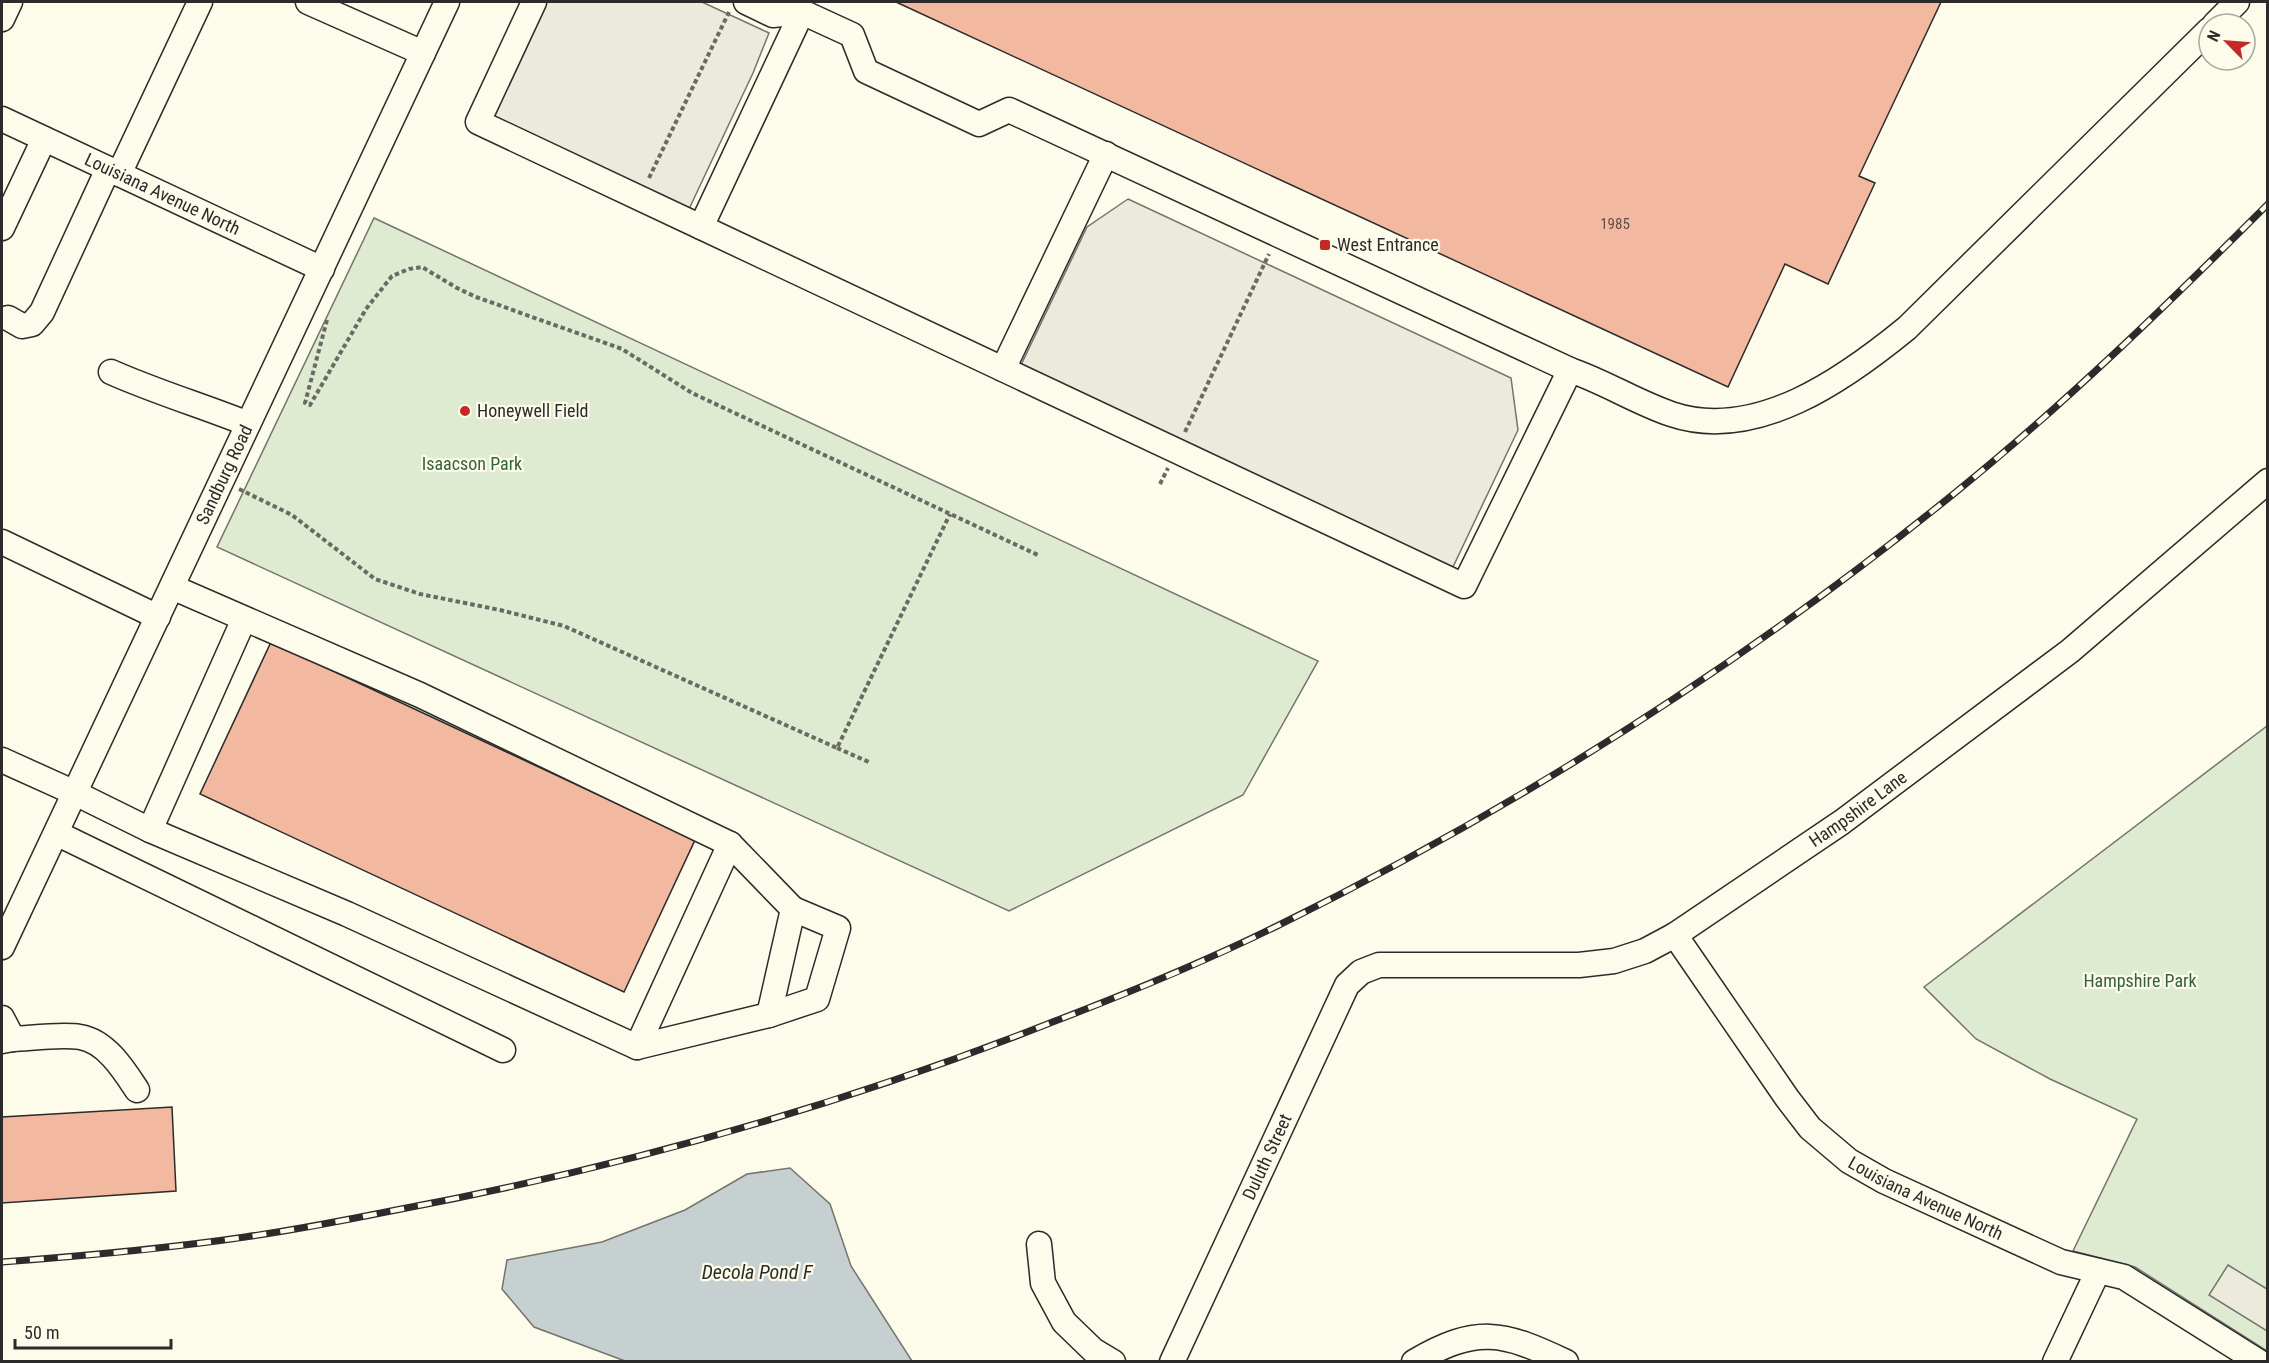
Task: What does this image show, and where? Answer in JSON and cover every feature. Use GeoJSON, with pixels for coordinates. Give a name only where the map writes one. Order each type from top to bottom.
{"type":"FeatureCollection","features":[{"type":"Feature","properties":{"kind":"street"},"geometry":{"type":"LineString","coordinates":[[2,19],[10,2]]}},
{"type":"Feature","properties":{"kind":"street"},"geometry":{"type":"LineString","coordinates":[[8,318],[22,326],[32,324],[42,312],[200,2]]}},
{"type":"Feature","properties":{"kind":"street"},"geometry":{"type":"LineString","coordinates":[[308,2],[423,53]]}},
{"type":"Feature","properties":{"kind":"street","name":"Sandburg Road"},"geometry":{"type":"LineString","coordinates":[[2,947],[447,2]]}},
{"type":"Feature","properties":{"kind":"street"},"geometry":{"type":"LineString","coordinates":[[534,2],[478,122],[1464,586],[1570,370]]}},
{"type":"Feature","properties":{"kind":"street"},"geometry":{"type":"LineString","coordinates":[[738,6],[773,15],[802,12],[852,35],[866,71],[979,124],[1009,110],[1570,370],[1670,414],[1706,420],[1748,418],[1796,402],[1844,377],[1907,328],[2197,42]]}},
{"type":"Feature","properties":{"kind":"street"},"geometry":{"type":"LineString","coordinates":[[701,227],[802,12]]}},
{"type":"Feature","properties":{"kind":"street","name":"Louisiana Avenue North"},"geometry":{"type":"LineString","coordinates":[[2,119],[322,269]]}},
{"type":"Feature","properties":{"kind":"street"},"geometry":{"type":"LineString","coordinates":[[2,228],[44,139]]}},
{"type":"Feature","properties":{"kind":"street"},"geometry":{"type":"LineString","coordinates":[[1003,369],[1106,154]]}},
{"type":"Feature","properties":{"kind":"street"},"geometry":{"type":"LineString","coordinates":[[111,372],[153,391],[248,424]]}},
{"type":"Feature","properties":{"kind":"street","name":"Hampshire Lane"},"geometry":{"type":"LineString","coordinates":[[1379,965],[1579,965],[1614,961],[1645,951],[1676,934],[1842,822],[2070,651],[2268,481]]}},
{"type":"Feature","properties":{"kind":"street"},"geometry":{"type":"LineString","coordinates":[[2,542],[158,617]]}},
{"type":"Feature","properties":{"kind":"street"},"geometry":{"type":"LineString","coordinates":[[2,760],[150,830],[347,914],[637,1047],[769,1015],[817,999],[837,928],[793,909],[730,844],[420,695],[172,587]]}},
{"type":"Feature","properties":{"kind":"street"},"geometry":{"type":"LineString","coordinates":[[150,830],[244,619]]}},
{"type":"Feature","properties":{"kind":"street"},"geometry":{"type":"LineString","coordinates":[[56,833],[503,1050]]}},
{"type":"Feature","properties":{"kind":"street"},"geometry":{"type":"LineString","coordinates":[[637,1047],[730,844]]}},
{"type":"Feature","properties":{"kind":"street"},"geometry":{"type":"LineString","coordinates":[[769,1015],[793,909]]}},
{"type":"Feature","properties":{"kind":"street","name":"Louisiana Avenue North"},"geometry":{"type":"LineString","coordinates":[[1676,934],[1810,1128],[1849,1161],[1884,1181],[2061,1262],[2124,1277],[2259,1362]]}},
{"type":"Feature","properties":{"kind":"street","name":"Duluth Street"},"geometry":{"type":"LineString","coordinates":[[1172,1362],[1347,985],[1361,972],[1379,965]]}},
{"type":"Feature","properties":{"kind":"street"},"geometry":{"type":"LineString","coordinates":[[2,1018],[7,1040],[78,1036],[89,1039],[104,1049],[124,1070],[137,1090]]}},
{"type":"Feature","properties":{"kind":"street"},"geometry":{"type":"LineString","coordinates":[[1039,1244],[1043,1283],[1064,1322],[1093,1350],[1113,1362]]}},
{"type":"Feature","properties":{"kind":"street"},"geometry":{"type":"LineString","coordinates":[[2055,1362],[2098,1271]]}},
{"type":"Feature","properties":{"kind":"street"},"geometry":{"type":"LineString","coordinates":[[1414,1362],[1458,1340],[1485,1336],[1505,1337],[1531,1345],[1566,1362]]}},
{"type":"Feature","properties":{"kind":"path"},"geometry":{"type":"LineString","coordinates":[[645,187],[738,6]]}},
{"type":"Feature","properties":{"kind":"path"},"geometry":{"type":"LineString","coordinates":[[1160,484],[1279,235]]}},
{"type":"Feature","properties":{"kind":"path"},"geometry":{"type":"LineString","coordinates":[[327,320],[305,403],[310,405],[366,309],[392,276],[409,268],[422,267],[476,297],[622,349],[692,393],[1040,556]]}},
{"type":"Feature","properties":{"kind":"path"},"geometry":{"type":"LineString","coordinates":[[223,480],[292,515],[375,579],[420,594],[564,626],[871,763]]}},
{"type":"Feature","properties":{"kind":"path"},"geometry":{"type":"LineString","coordinates":[[837,748],[950,514]]}},
{"type":"Feature","properties":{"kind":"green space","name":"Isaacson Park"},"geometry":{"type":"Polygon","coordinates":[[[374,218],[1318,661],[1243,795],[1009,911],[217,547],[374,218]]]}},
{"type":"Feature","properties":{"kind":"green space","name":"Hampshire Park"},"geometry":{"type":"Polygon","coordinates":[[[2267,726],[2267,1351],[2135,1267],[2073,1251],[2137,1119],[2050,1079],[1976,1039],[1924,987],[2267,726]]]}},
{"type":"Feature","properties":{"kind":"shaded area"},"geometry":{"type":"Polygon","coordinates":[[[546,2],[702,2],[769,33],[753,73],[689,209],[492,116],[546,2]]]}},
{"type":"Feature","properties":{"kind":"shaded area"},"geometry":{"type":"Polygon","coordinates":[[[1128,199],[1511,378],[1518,430],[1452,569],[1021,365],[1087,227],[1128,199]]]}},
{"type":"Feature","properties":{"kind":"shaded area"},"geometry":{"type":"Polygon","coordinates":[[[2228,1265],[2267,1289],[2267,1331],[2209,1295],[2228,1265]]]}},
{"type":"Feature","properties":{"kind":"water","name":"Decola Pond F"},"geometry":{"type":"Polygon","coordinates":[[[790,1168],[830,1204],[851,1266],[912,1361],[625,1361],[534,1327],[502,1289],[507,1260],[602,1242],[685,1210],[747,1174],[790,1168]]]}},
{"type":"Feature","properties":{"kind":"building"},"geometry":{"type":"Polygon","coordinates":[[[896,2],[1941,2],[1859,176],[1875,183],[1828,284],[1785,264],[1728,387],[896,2]]]}},
{"type":"Feature","properties":{"kind":"building"},"geometry":{"type":"Polygon","coordinates":[[[271,642],[695,840],[624,992],[200,794],[271,642]]]}},
{"type":"Feature","properties":{"kind":"building"},"geometry":{"type":"Polygon","coordinates":[[[172,1107],[176,1191],[2,1203],[2,1117],[172,1107]]]}},
{"type":"Feature","properties":{"kind":"railway"},"geometry":{"type":"LineString","coordinates":[[2,1262],[154,1249],[283,1231],[563,1175],[728,1132],[809,1108],[971,1053],[1192,966],[1275,927],[1454,833],[1628,729],[1795,615],[1956,492],[2037,424],[2154,316],[2268,204]]}},
{"type":"Feature","properties":{"kind":"place","name":"West Entrance"},"geometry":{"type":"Point","coordinates":[1325,245]}},
{"type":"Feature","properties":{"kind":"place","name":"Honeywell Field"},"geometry":{"type":"Point","coordinates":[465,411]}}]}
